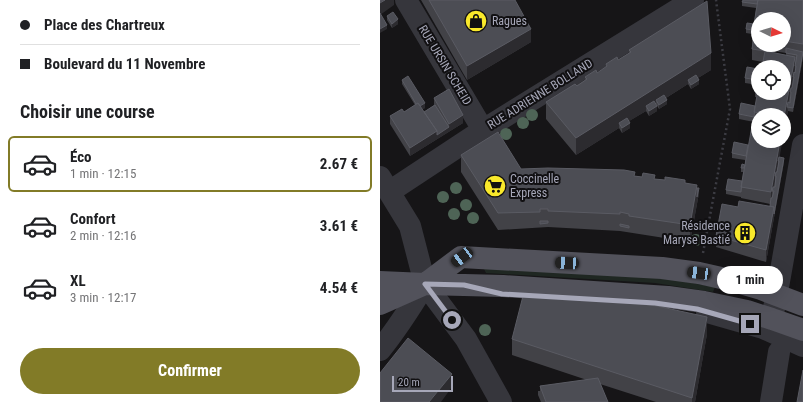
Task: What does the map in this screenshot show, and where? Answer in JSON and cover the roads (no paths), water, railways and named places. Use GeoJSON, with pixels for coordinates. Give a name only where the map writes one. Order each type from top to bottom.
{"type":"FeatureCollection","features":[{"type":"Feature","properties":{"kind":"main road"},"geometry":{"type":"LineString","coordinates":[[380,304],[425,284],[462,257],[662,268],[699,273],[772,291],[803,305]]}},
{"type":"Feature","properties":{"kind":"main road"},"geometry":{"type":"LineString","coordinates":[[380,282],[503,286],[668,297],[704,302],[747,311],[803,330]]}},
{"type":"Feature","properties":{"kind":"street","name":"RUE URSIN SCHEID"},"geometry":{"type":"LineString","coordinates":[[406,0],[483,130]]}},
{"type":"Feature","properties":{"kind":"street","name":"RUE ADRIENNE BOLLAND"},"geometry":{"type":"LineString","coordinates":[[385,185],[483,130],[693,0]]}},
{"type":"Feature","properties":{"kind":"street"},"geometry":{"type":"LineString","coordinates":[[772,319],[772,291],[803,145]]}},
{"type":"Feature","properties":{"kind":"street"},"geometry":{"type":"LineString","coordinates":[[385,185],[410,226],[425,284],[466,339],[501,402]]}},
{"type":"Feature","properties":{"kind":"street"},"geometry":{"type":"LineString","coordinates":[[380,350],[400,323],[425,284]]}},
{"type":"Feature","properties":{"kind":"street"},"geometry":{"type":"LineString","coordinates":[[464,285],[502,294],[655,303],[697,309],[762,328],[803,346]]}},
{"type":"Feature","properties":{"kind":"street"},"geometry":{"type":"LineString","coordinates":[[772,291],[789,290],[803,294]]}},
{"type":"Feature","properties":{"kind":"street"},"geometry":{"type":"LineString","coordinates":[[771,402],[779,352]]}},
{"type":"Feature","properties":{"kind":"place","name":"Ragues"},"geometry":{"type":"Point","coordinates":[476,21]}},
{"type":"Feature","properties":{"kind":"place","name":"Coccinelle Express"},"geometry":{"type":"Point","coordinates":[495,186]}},
{"type":"Feature","properties":{"kind":"place","name":"Résidence Maryse Bastié"},"geometry":{"type":"Point","coordinates":[745,233]}}]}
